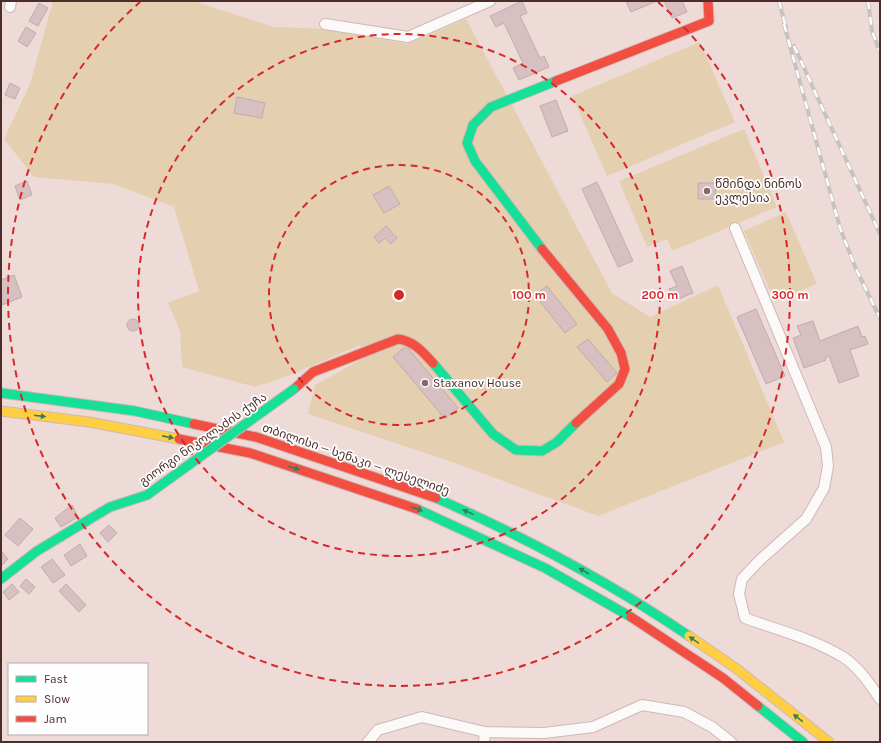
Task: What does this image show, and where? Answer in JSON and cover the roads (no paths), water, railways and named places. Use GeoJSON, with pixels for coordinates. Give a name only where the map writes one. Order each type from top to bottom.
{"type":"FeatureCollection","features":[{"type":"Feature","properties":{"kind":"main road","name":"გიორგი ნიკოლაძის ქუჩა"},"geometry":{"type":"LineString","coordinates":[[1,579],[37,551],[110,507],[147,495],[294,389],[314,372],[364,351],[398,339],[405,340],[420,348],[493,434],[516,450],[542,451],[557,442],[619,384],[625,369],[621,353],[608,329],[552,262],[475,161],[467,143],[473,125],[491,107],[709,21],[708,1]]}},
{"type":"Feature","properties":{"kind":"main road","name":"თბილისი — სენაკი — ლესელიძე"},"geometry":{"type":"LineString","coordinates":[[1,393],[135,411],[256,437],[427,494],[499,526],[545,549],[645,606],[737,670],[829,742]]}},
{"type":"Feature","properties":{"kind":"main road"},"geometry":{"type":"LineString","coordinates":[[1,411],[90,422],[250,453],[420,510],[545,568],[624,613],[722,678],[803,742]]}},
{"type":"Feature","properties":{"kind":"street"},"geometry":{"type":"LineString","coordinates":[[325,24],[408,37],[490,1]]}},
{"type":"Feature","properties":{"kind":"street"},"geometry":{"type":"LineString","coordinates":[[735,228],[826,447],[828,466],[824,488],[806,518],[761,559],[742,579],[738,594],[745,618],[816,644],[844,658],[869,682],[880,699]]}},
{"type":"Feature","properties":{"kind":"street"},"geometry":{"type":"LineString","coordinates":[[368,742],[378,730],[422,717],[485,737],[544,733],[593,727],[642,705],[684,712],[712,727],[730,742]]}},
{"type":"Feature","properties":{"kind":"railway"},"geometry":{"type":"LineString","coordinates":[[779,1],[786,28]]}},
{"type":"Feature","properties":{"kind":"railway"},"geometry":{"type":"LineString","coordinates":[[868,1],[872,31],[880,52]]}},
{"type":"Feature","properties":{"kind":"railway"},"geometry":{"type":"LineString","coordinates":[[784,24],[840,228],[856,269],[880,318]]}},
{"type":"Feature","properties":{"kind":"railway"},"geometry":{"type":"LineString","coordinates":[[794,46],[880,234]]}},
{"type":"Feature","properties":{"kind":"place","name":"წმინდა ნინოს ეკლესია"},"geometry":{"type":"Point","coordinates":[707,191]}},
{"type":"Feature","properties":{"kind":"place","name":"Staxanov House"},"geometry":{"type":"Point","coordinates":[425,383]}}]}
